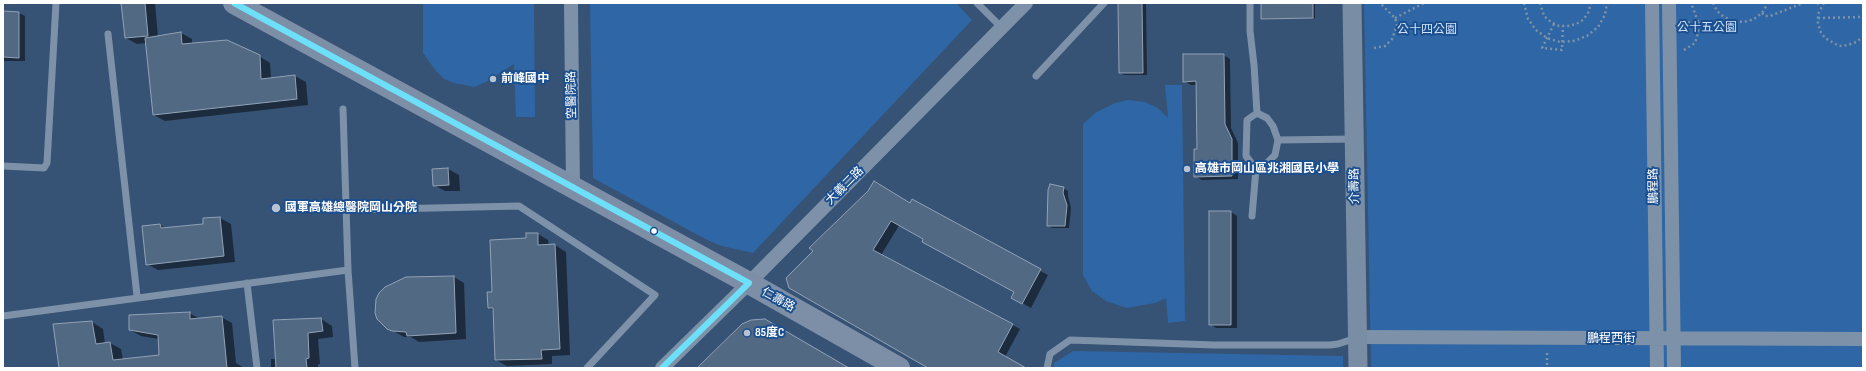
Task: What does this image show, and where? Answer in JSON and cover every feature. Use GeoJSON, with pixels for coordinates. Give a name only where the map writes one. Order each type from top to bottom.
{"type":"FeatureCollection","features":[{"type":"Feature","properties":{"kind":"main road","name":"仁壽路"},"geometry":{"type":"LineString","coordinates":[[234,3],[749,283],[899,368]]}},
{"type":"Feature","properties":{"kind":"main road","name":"介壽路"},"geometry":{"type":"LineString","coordinates":[[1352,3],[1359,337],[1358,368]]}},
{"type":"Feature","properties":{"kind":"street","name":"空醫院路"},"geometry":{"type":"LineString","coordinates":[[571,3],[573,188]]}},
{"type":"Feature","properties":{"kind":"street","name":"大義二路"},"geometry":{"type":"LineString","coordinates":[[662,368],[749,283],[1026,3]]}},
{"type":"Feature","properties":{"kind":"street","name":"鵬程路"},"geometry":{"type":"LineString","coordinates":[[1652,3],[1657,368]]}},
{"type":"Feature","properties":{"kind":"street","name":"鵬程路"},"geometry":{"type":"LineString","coordinates":[[1670,3],[1674,368]]}},
{"type":"Feature","properties":{"kind":"street","name":"鵬程西街"},"geometry":{"type":"LineString","coordinates":[[1359,337],[1863,339]]}},
{"type":"Feature","properties":{"kind":"lane"},"geometry":{"type":"LineString","coordinates":[[3,166],[44,168],[47,163],[56,3]]}},
{"type":"Feature","properties":{"kind":"lane"},"geometry":{"type":"LineString","coordinates":[[977,3],[1002,28]]}},
{"type":"Feature","properties":{"kind":"lane"},"geometry":{"type":"LineString","coordinates":[[1036,76],[1104,3]]}},
{"type":"Feature","properties":{"kind":"lane"},"geometry":{"type":"LineString","coordinates":[[1250,3],[1250,31],[1257,112]]}},
{"type":"Feature","properties":{"kind":"lane"},"geometry":{"type":"LineString","coordinates":[[108,34],[137,296]]}},
{"type":"Feature","properties":{"kind":"lane"},"geometry":{"type":"LineString","coordinates":[[343,109],[348,270],[354,368]]}},
{"type":"Feature","properties":{"kind":"lane"},"geometry":{"type":"LineString","coordinates":[[1256,170],[1265,165],[1275,155],[1278,140],[1267,118],[1257,112]]}},
{"type":"Feature","properties":{"kind":"lane"},"geometry":{"type":"LineString","coordinates":[[1252,216],[1256,170],[1246,156],[1247,120],[1257,112]]}},
{"type":"Feature","properties":{"kind":"lane"},"geometry":{"type":"LineString","coordinates":[[1278,140],[1354,139]]}},
{"type":"Feature","properties":{"kind":"lane"},"geometry":{"type":"LineString","coordinates":[[346,210],[519,206],[655,295],[587,368]]}},
{"type":"Feature","properties":{"kind":"lane"},"geometry":{"type":"LineString","coordinates":[[3,316],[137,296],[348,270]]}},
{"type":"Feature","properties":{"kind":"lane"},"geometry":{"type":"LineString","coordinates":[[247,282],[257,368]]}},
{"type":"Feature","properties":{"kind":"lane"},"geometry":{"type":"LineString","coordinates":[[1047,368],[1050,354],[1070,340],[1214,345],[1330,345],[1359,337]]}},
{"type":"Feature","properties":{"kind":"path"},"geometry":{"type":"LineString","coordinates":[[1374,48],[1385,46],[1392,39],[1396,25],[1395,18],[1380,3]]}},
{"type":"Feature","properties":{"kind":"path"},"geometry":{"type":"LineString","coordinates":[[1395,18],[1424,3]]}},
{"type":"Feature","properties":{"kind":"path"},"geometry":{"type":"LineString","coordinates":[[1524,3],[1528,19],[1536,30],[1547,38],[1562,42],[1574,41],[1587,36],[1598,27],[1605,15],[1606,3],[1643,3]]}},
{"type":"Feature","properties":{"kind":"path"},"geometry":{"type":"LineString","coordinates":[[1540,3],[1544,16],[1554,24],[1563,26],[1576,24],[1583,20],[1588,13],[1591,3]]}},
{"type":"Feature","properties":{"kind":"path"},"geometry":{"type":"LineString","coordinates":[[1683,51],[1695,43],[1699,24],[1691,3]]}},
{"type":"Feature","properties":{"kind":"path"},"geometry":{"type":"LineString","coordinates":[[1713,3],[1721,14],[1733,21],[1744,22],[1754,19],[1762,13],[1768,3]]}},
{"type":"Feature","properties":{"kind":"path"},"geometry":{"type":"LineString","coordinates":[[1762,13],[1765,16],[1770,16],[1803,3]]}},
{"type":"Feature","properties":{"kind":"path"},"geometry":{"type":"LineString","coordinates":[[1817,3],[1821,6]]}},
{"type":"Feature","properties":{"kind":"path"},"geometry":{"type":"LineString","coordinates":[[1824,3],[1821,6],[1818,18],[1820,31],[1825,38],[1840,46],[1856,42],[1863,37]]}},
{"type":"Feature","properties":{"kind":"path"},"geometry":{"type":"LineString","coordinates":[[1818,18],[1863,17]]}},
{"type":"Feature","properties":{"kind":"path"},"geometry":{"type":"LineString","coordinates":[[1683,22],[1723,25],[1733,21]]}},
{"type":"Feature","properties":{"kind":"path"},"geometry":{"type":"LineString","coordinates":[[1554,24],[1542,48],[1562,50],[1563,26]]}},
{"type":"Feature","properties":{"kind":"path"},"geometry":{"type":"LineString","coordinates":[[1547,353],[1547,368]]}},
{"type":"Feature","properties":{"kind":"green space"},"geometry":{"type":"Polygon","coordinates":[[[423,3],[534,3],[535,117],[516,117],[514,64],[486,82],[474,87],[454,83],[444,79],[436,71],[423,53],[423,3]]]}},
{"type":"Feature","properties":{"kind":"green space"},"geometry":{"type":"Polygon","coordinates":[[[590,3],[956,3],[972,20],[753,253],[722,246],[707,240],[593,178],[590,3]]]}},
{"type":"Feature","properties":{"kind":"green space"},"geometry":{"type":"Polygon","coordinates":[[[1364,3],[1863,3],[1863,368],[1371,368],[1364,3]]]}},
{"type":"Feature","properties":{"kind":"green space"},"geometry":{"type":"Polygon","coordinates":[[[1165,85],[1182,85],[1185,321],[1168,323],[1166,298],[1155,303],[1127,308],[1106,301],[1092,291],[1083,275],[1083,124],[1095,113],[1115,103],[1128,100],[1145,102],[1158,108],[1168,118],[1165,85]]]}},
{"type":"Feature","properties":{"kind":"green space"},"geometry":{"type":"Polygon","coordinates":[[[1073,351],[1343,356],[1343,368],[1053,368],[1054,363],[1073,351]]]}},
{"type":"Feature","properties":{"kind":"building"},"geometry":{"type":"Polygon","coordinates":[[[121,3],[145,3],[148,36],[125,38],[121,3]]]}},
{"type":"Feature","properties":{"kind":"building"},"geometry":{"type":"Polygon","coordinates":[[[1118,3],[1142,3],[1143,73],[1119,73],[1118,3]]]}},
{"type":"Feature","properties":{"kind":"building"},"geometry":{"type":"Polygon","coordinates":[[[1261,3],[1313,3],[1313,18],[1261,19],[1261,3]]]}},
{"type":"Feature","properties":{"kind":"building"},"geometry":{"type":"Polygon","coordinates":[[[3,11],[19,12],[19,58],[3,57],[3,11]]]}},
{"type":"Feature","properties":{"kind":"building"},"geometry":{"type":"Polygon","coordinates":[[[181,32],[182,44],[227,40],[260,55],[261,79],[295,75],[297,99],[153,115],[145,38],[181,32]]]}},
{"type":"Feature","properties":{"kind":"building"},"geometry":{"type":"Polygon","coordinates":[[[1183,54],[1224,54],[1225,124],[1232,139],[1232,176],[1194,177],[1194,149],[1197,149],[1196,81],[1183,82],[1183,54]]]}},
{"type":"Feature","properties":{"kind":"building"},"geometry":{"type":"Polygon","coordinates":[[[448,168],[449,185],[433,186],[432,169],[448,168]]]}},
{"type":"Feature","properties":{"kind":"building"},"geometry":{"type":"Polygon","coordinates":[[[874,181],[910,203],[912,199],[1041,269],[1022,304],[1011,298],[1014,292],[922,242],[923,239],[891,221],[873,250],[1013,324],[998,352],[1026,368],[928,368],[789,288],[786,278],[813,251],[809,248],[868,191],[874,181]]]}},
{"type":"Feature","properties":{"kind":"building"},"geometry":{"type":"Polygon","coordinates":[[[1050,184],[1064,187],[1063,193],[1067,205],[1065,226],[1047,226],[1048,190],[1050,184]]]}},
{"type":"Feature","properties":{"kind":"building"},"geometry":{"type":"Polygon","coordinates":[[[1209,211],[1231,211],[1231,325],[1209,325],[1209,211]]]}},
{"type":"Feature","properties":{"kind":"building"},"geometry":{"type":"Polygon","coordinates":[[[220,217],[224,256],[146,265],[142,226],[160,224],[161,228],[203,224],[203,218],[220,217]]]}},
{"type":"Feature","properties":{"kind":"building"},"geometry":{"type":"Polygon","coordinates":[[[526,233],[538,233],[538,245],[555,244],[560,349],[541,350],[542,359],[495,360],[493,308],[488,308],[487,292],[492,292],[490,240],[526,238],[526,233]]]}},
{"type":"Feature","properties":{"kind":"building"},"geometry":{"type":"Polygon","coordinates":[[[454,276],[456,333],[407,336],[406,332],[387,329],[377,319],[375,313],[376,299],[385,287],[406,277],[454,276]]]}},
{"type":"Feature","properties":{"kind":"building"},"geometry":{"type":"Polygon","coordinates":[[[190,312],[190,319],[222,316],[227,368],[59,368],[53,324],[92,321],[96,344],[110,342],[113,360],[159,355],[158,335],[129,330],[129,315],[190,312]]]}},
{"type":"Feature","properties":{"kind":"building"},"geometry":{"type":"Polygon","coordinates":[[[321,318],[323,331],[308,333],[309,358],[306,359],[307,368],[276,368],[273,320],[321,318]]]}},
{"type":"Feature","properties":{"kind":"building"},"geometry":{"type":"Polygon","coordinates":[[[765,319],[849,368],[697,368],[742,324],[751,320],[765,319]]]}},
{"type":"Feature","properties":{"kind":"transit line"},"geometry":{"type":"LineString","coordinates":[[234,3],[749,283],[662,368]]}},
{"type":"Feature","properties":{"kind":"place","name":"前峰國中"},"geometry":{"type":"Point","coordinates":[493,79]}},
{"type":"Feature","properties":{"kind":"place","name":"高雄市岡山區兆湘國民小學"},"geometry":{"type":"Point","coordinates":[1187,169]}},
{"type":"Feature","properties":{"kind":"place","name":"國軍高雄總醫院岡山分院"},"geometry":{"type":"Point","coordinates":[276,208]}},
{"type":"Feature","properties":{"kind":"place","name":"85度C"},"geometry":{"type":"Point","coordinates":[747,333]}},
{"type":"Feature","properties":{"kind":"park label","name":"公十五公園"},"geometry":{"type":"Point","coordinates":[1707,28]}},
{"type":"Feature","properties":{"kind":"park label","name":"公十四公園"},"geometry":{"type":"Point","coordinates":[1427,30]}}]}
